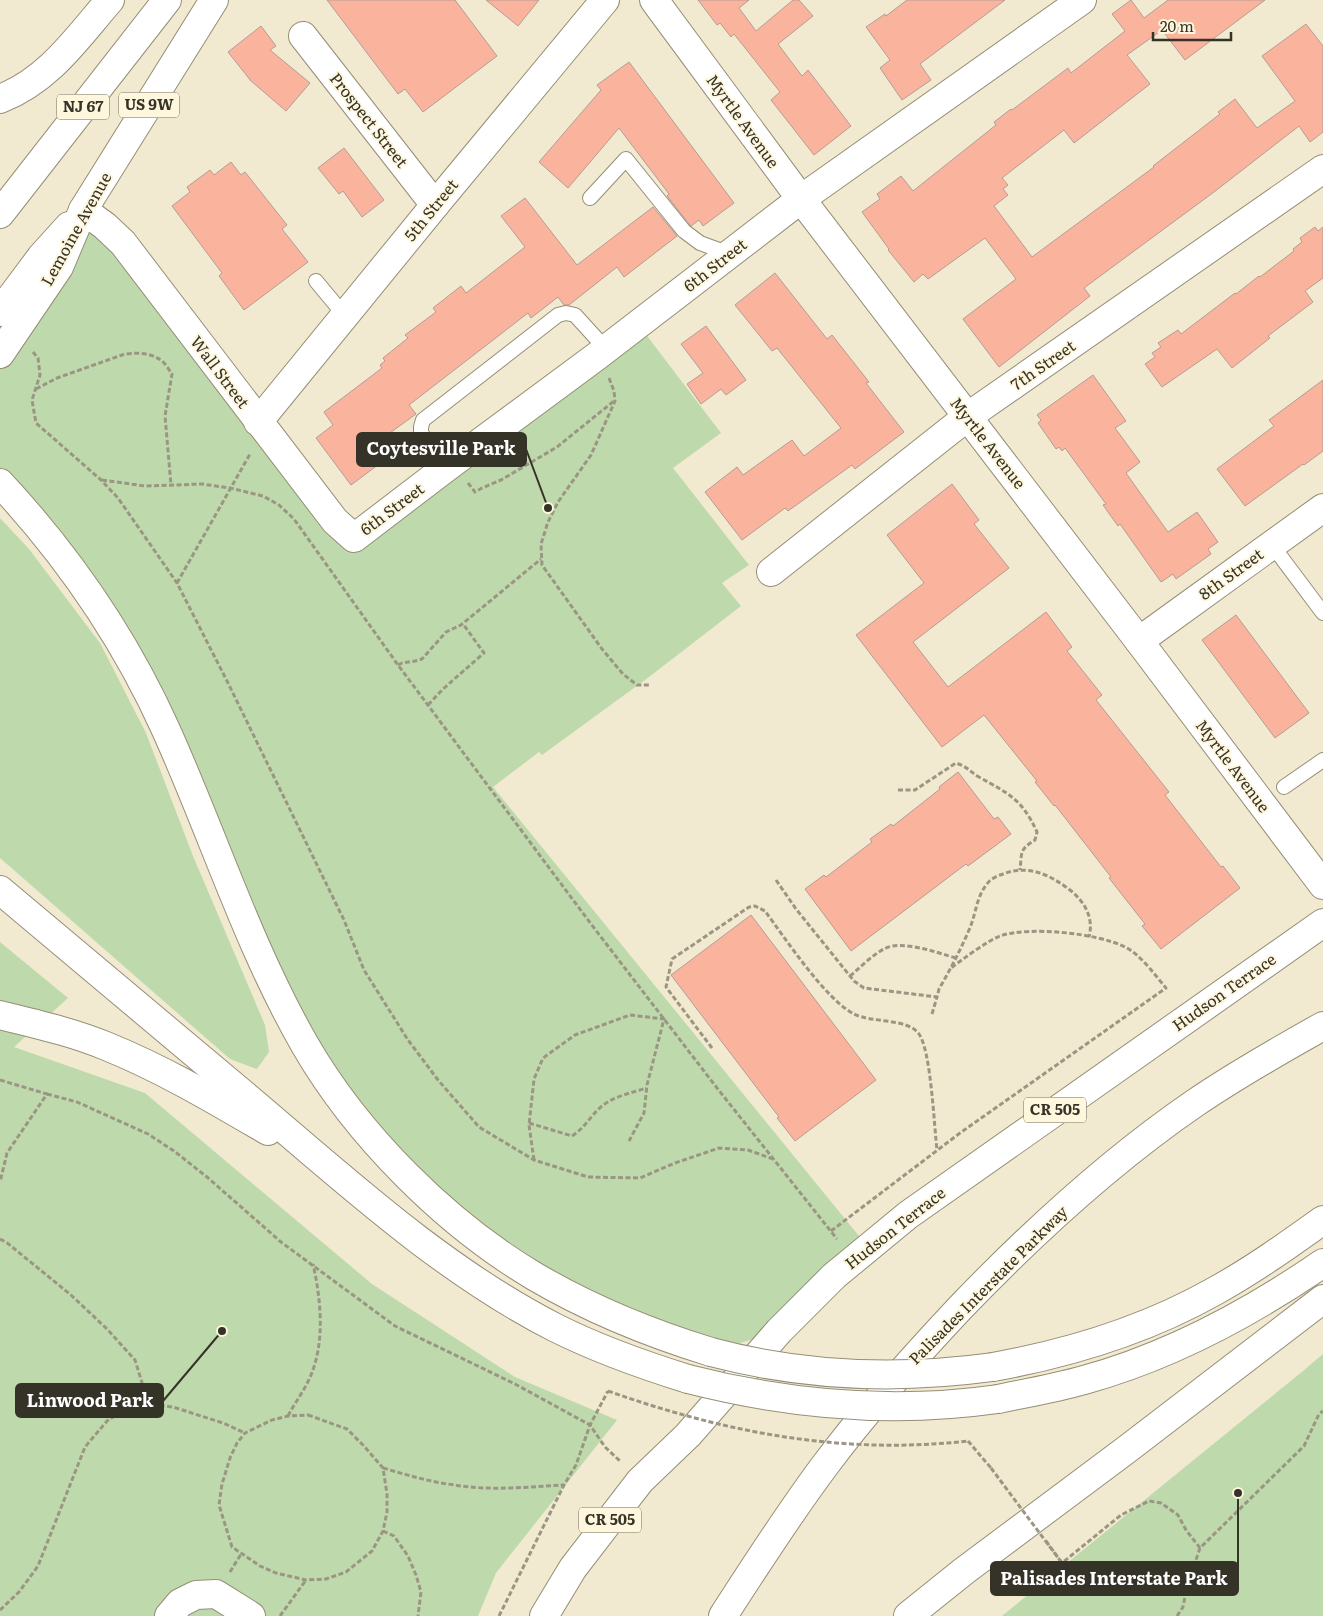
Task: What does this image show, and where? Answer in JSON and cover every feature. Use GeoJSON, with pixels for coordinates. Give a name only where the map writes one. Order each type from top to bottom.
{"type":"FeatureCollection","features":[{"type":"Feature","properties":{"kind":"main road"},"geometry":{"type":"LineString","coordinates":[[0,99],[40,77],[110,0]]}},
{"type":"Feature","properties":{"kind":"main road","name":"NJ 67"},"geometry":{"type":"LineString","coordinates":[[0,214],[166,0]]}},
{"type":"Feature","properties":{"kind":"main road","name":"Lemoine Avenue"},"geometry":{"type":"LineString","coordinates":[[0,354],[59,267],[83,210],[214,0]]}},
{"type":"Feature","properties":{"kind":"main road","name":"5th Street"},"geometry":{"type":"LineString","coordinates":[[262,426],[345,316],[605,0]]}},
{"type":"Feature","properties":{"kind":"main road","name":"Myrtle Avenue"},"geometry":{"type":"LineString","coordinates":[[654,0],[801,199],[1323,885]]}},
{"type":"Feature","properties":{"kind":"main road","name":"6th Street"},"geometry":{"type":"LineString","coordinates":[[354,538],[602,353],[801,199],[1082,0]]}},
{"type":"Feature","properties":{"kind":"main road","name":"Prospect Street"},"geometry":{"type":"LineString","coordinates":[[303,36],[435,205]]}},
{"type":"Feature","properties":{"kind":"main road","name":"7th Street"},"geometry":{"type":"LineString","coordinates":[[771,572],[967,417],[1323,169]]}},
{"type":"Feature","properties":{"kind":"main road","name":"US 9W"},"geometry":{"type":"LineString","coordinates":[[0,312],[41,257],[83,210]]}},
{"type":"Feature","properties":{"kind":"main road","name":"Wall Street"},"geometry":{"type":"LineString","coordinates":[[83,210],[105,226],[123,243],[335,522],[354,538]]}},
{"type":"Feature","properties":{"kind":"main road"},"geometry":{"type":"LineString","coordinates":[[0,483],[66,561],[126,652],[168,734],[250,932],[278,994],[320,1069],[356,1119],[393,1162],[435,1203],[483,1241],[530,1274],[578,1300],[628,1323],[711,1352],[762,1364],[838,1374],[920,1375],[993,1367],[1072,1350],[1126,1333],[1185,1307],[1241,1276],[1323,1220]]}},
{"type":"Feature","properties":{"kind":"main road","name":"8th Street"},"geometry":{"type":"LineString","coordinates":[[1139,641],[1323,508]]}},
{"type":"Feature","properties":{"kind":"main road"},"geometry":{"type":"LineString","coordinates":[[0,890],[330,1167],[410,1233],[444,1258],[516,1306],[556,1328],[598,1347],[655,1369],[688,1379],[750,1393],[835,1405],[917,1407],[998,1399],[1086,1380],[1167,1351],[1226,1324],[1251,1310],[1323,1263]]}},
{"type":"Feature","properties":{"kind":"main road","name":"Hudson Terrace"},"geometry":{"type":"LineString","coordinates":[[544,1616],[573,1568],[640,1480],[688,1435],[798,1311],[853,1260],[908,1215],[967,1172],[1323,923]]}},
{"type":"Feature","properties":{"kind":"main road"},"geometry":{"type":"LineString","coordinates":[[0,1015],[59,1030],[128,1055],[196,1090],[330,1167]]}},
{"type":"Feature","properties":{"kind":"main road","name":"Palisades Interstate Parkway"},"geometry":{"type":"LineString","coordinates":[[723,1616],[773,1540],[850,1433],[920,1351],[1015,1252],[1083,1190],[1157,1130],[1234,1078],[1323,1026]]}},
{"type":"Feature","properties":{"kind":"main road"},"geometry":{"type":"LineString","coordinates":[[908,1616],[964,1571],[1133,1445],[1323,1299]]}},
{"type":"Feature","properties":{"kind":"main road"},"geometry":{"type":"LineString","coordinates":[[169,1616],[180,1603],[196,1595],[216,1594],[251,1616]]}},
{"type":"Feature","properties":{"kind":"lane"},"geometry":{"type":"LineString","coordinates":[[590,198],[626,159],[684,231],[700,243],[730,254]]}},
{"type":"Feature","properties":{"kind":"lane"},"geometry":{"type":"LineString","coordinates":[[316,280],[345,316]]}},
{"type":"Feature","properties":{"kind":"lane"},"geometry":{"type":"LineString","coordinates":[[447,467],[421,433],[424,420],[558,316],[566,313],[575,315],[602,353]]}},
{"type":"Feature","properties":{"kind":"lane"},"geometry":{"type":"LineString","coordinates":[[1272,545],[1323,614]]}},
{"type":"Feature","properties":{"kind":"lane"},"geometry":{"type":"LineString","coordinates":[[1284,787],[1323,760]]}},
{"type":"Feature","properties":{"kind":"path"},"geometry":{"type":"LineString","coordinates":[[32,351],[38,358],[40,375],[32,400],[36,423],[101,480],[118,498],[138,524],[177,584],[232,690],[344,920],[364,970],[408,1040],[432,1072],[479,1127],[534,1160],[588,1177],[640,1178],[675,1163],[719,1148],[748,1150],[773,1159]]}},
{"type":"Feature","properties":{"kind":"path"},"geometry":{"type":"LineString","coordinates":[[36,390],[57,378],[130,353],[150,355],[163,361],[172,374],[165,416],[171,485]]}},
{"type":"Feature","properties":{"kind":"path"},"geometry":{"type":"LineString","coordinates":[[602,353],[614,391],[615,401],[591,455],[558,502],[548,522],[541,544],[541,559],[542,565],[557,587],[623,674],[637,685],[650,685]]}},
{"type":"Feature","properties":{"kind":"path"},"geometry":{"type":"LineString","coordinates":[[476,492],[501,480],[557,447],[615,401]]}},
{"type":"Feature","properties":{"kind":"path"},"geometry":{"type":"LineString","coordinates":[[177,584],[210,528],[262,426]]}},
{"type":"Feature","properties":{"kind":"path"},"geometry":{"type":"LineString","coordinates":[[101,480],[145,486],[202,484],[230,488],[263,496],[279,505],[294,519],[398,665],[591,924],[853,1260]]}},
{"type":"Feature","properties":{"kind":"path"},"geometry":{"type":"LineString","coordinates":[[398,665],[402,662],[422,659],[446,632],[463,624],[541,559]]}},
{"type":"Feature","properties":{"kind":"path"},"geometry":{"type":"LineString","coordinates":[[428,705],[443,689],[484,653],[463,624]]}},
{"type":"Feature","properties":{"kind":"path"},"geometry":{"type":"LineString","coordinates":[[898,790],[915,790],[956,763],[967,767],[978,776],[1004,791],[1023,806],[1037,832],[1035,840],[1024,846],[1020,870]]}},
{"type":"Feature","properties":{"kind":"path"},"geometry":{"type":"LineString","coordinates":[[932,1014],[939,989],[970,928],[980,894],[988,882],[998,876],[1015,869],[1029,870],[1054,878],[1076,895],[1091,919],[1092,928],[1089,937]]}},
{"type":"Feature","properties":{"kind":"path"},"geometry":{"type":"LineString","coordinates":[[776,880],[801,915],[850,976],[864,988],[936,997]]}},
{"type":"Feature","properties":{"kind":"path"},"geometry":{"type":"LineString","coordinates":[[712,1048],[666,987],[672,960],[749,907],[755,906],[765,911],[825,989],[848,1010],[867,1019],[911,1027],[920,1035],[927,1062],[937,1150]]}},
{"type":"Feature","properties":{"kind":"path"},"geometry":{"type":"LineString","coordinates":[[831,1231],[937,1150],[1166,988],[1146,965],[1126,948],[1108,941],[1059,932],[1029,932],[1000,936],[951,968]]}},
{"type":"Feature","properties":{"kind":"path"},"geometry":{"type":"LineString","coordinates":[[850,976],[885,948],[902,946],[956,958]]}},
{"type":"Feature","properties":{"kind":"path"},"geometry":{"type":"LineString","coordinates":[[534,1160],[529,1123],[534,1078],[543,1058],[574,1034],[630,1015],[664,1019]]}},
{"type":"Feature","properties":{"kind":"path"},"geometry":{"type":"LineString","coordinates":[[629,1141],[644,1113],[646,1088],[664,1019]]}},
{"type":"Feature","properties":{"kind":"path"},"geometry":{"type":"LineString","coordinates":[[0,1080],[77,1102],[155,1138],[207,1177],[281,1242],[395,1326],[515,1384],[590,1425],[605,1447],[640,1480]]}},
{"type":"Feature","properties":{"kind":"path"},"geometry":{"type":"LineString","coordinates":[[529,1123],[572,1136],[581,1131],[602,1106],[615,1098],[646,1088]]}},
{"type":"Feature","properties":{"kind":"path"},"geometry":{"type":"LineString","coordinates":[[0,1182],[7,1153],[47,1094]]}},
{"type":"Feature","properties":{"kind":"path"},"geometry":{"type":"LineString","coordinates":[[0,1240],[6,1242],[71,1295],[107,1329],[135,1360],[146,1404]]}},
{"type":"Feature","properties":{"kind":"path"},"geometry":{"type":"LineString","coordinates":[[288,1416],[311,1376],[318,1350],[320,1322],[319,1291],[313,1264]]}},
{"type":"Feature","properties":{"kind":"path"},"geometry":{"type":"LineString","coordinates":[[499,1616],[564,1484],[576,1465],[590,1425],[608,1391],[688,1418],[740,1430],[793,1438],[839,1443],[906,1446],[968,1442],[1062,1563],[1121,1515],[1149,1500],[1160,1503],[1178,1514],[1200,1548]]}},
{"type":"Feature","properties":{"kind":"path"},"geometry":{"type":"LineString","coordinates":[[0,1610],[30,1580],[38,1566],[85,1447],[107,1421],[126,1408],[146,1404],[173,1407],[223,1423],[245,1433]]}},
{"type":"Feature","properties":{"kind":"path"},"geometry":{"type":"LineString","coordinates":[[1177,1616],[1183,1607],[1187,1586],[1200,1548],[1304,1446],[1319,1414],[1323,1411]]}},
{"type":"Feature","properties":{"kind":"path"},"geometry":{"type":"LineString","coordinates":[[383,1468],[387,1494],[387,1512],[383,1531],[372,1551],[346,1572],[326,1579],[306,1580],[276,1573],[260,1566],[232,1547],[219,1505],[222,1484],[230,1458],[237,1443],[245,1433],[272,1420],[288,1416],[308,1415],[347,1429],[383,1468],[411,1477],[456,1486],[493,1488],[564,1484]]}},
{"type":"Feature","properties":{"kind":"path"},"geometry":{"type":"LineString","coordinates":[[383,1531],[394,1536],[411,1562],[421,1592],[417,1615]]}},
{"type":"Feature","properties":{"kind":"path"},"geometry":{"type":"LineString","coordinates":[[280,1616],[306,1580]]}},
{"type":"Feature","properties":{"kind":"green space"},"geometry":{"type":"Polygon","coordinates":[[[83,210],[354,538],[638,324],[721,433],[673,468],[749,565],[722,583],[741,606],[649,677],[542,755],[539,752],[493,787],[868,1247],[779,1331],[711,1352],[530,1274],[338,1095],[165,727],[0,483],[0,354],[83,210]]]}},
{"type":"Feature","properties":{"kind":"green space"},"geometry":{"type":"Polygon","coordinates":[[[0,518],[29,549],[100,643],[146,733],[193,856],[265,1025],[269,1052],[257,1069],[230,1059],[0,858],[0,518]]]}},
{"type":"Feature","properties":{"kind":"green space"},"geometry":{"type":"Polygon","coordinates":[[[0,942],[68,998],[14,1047],[145,1093],[372,1284],[515,1377],[617,1420],[496,1573],[478,1616],[0,1616],[0,942]]]}},
{"type":"Feature","properties":{"kind":"green space"},"geometry":{"type":"Polygon","coordinates":[[[1323,1354],[1323,1616],[1002,1616],[1303,1371],[1323,1354]]]}},
{"type":"Feature","properties":{"kind":"building"},"geometry":{"type":"Polygon","coordinates":[[[327,0],[455,0],[497,56],[423,112],[405,89],[398,94],[327,0]]]}},
{"type":"Feature","properties":{"kind":"building"},"geometry":{"type":"Polygon","coordinates":[[[486,0],[539,0],[518,26],[486,0]]]}},
{"type":"Feature","properties":{"kind":"building"},"geometry":{"type":"Polygon","coordinates":[[[698,0],[749,0],[739,8],[756,31],[793,0],[799,0],[813,16],[778,44],[802,76],[808,70],[851,126],[814,155],[771,100],[780,92],[734,34],[731,37],[720,23],[717,25],[698,0]]]}},
{"type":"Feature","properties":{"kind":"building"},"geometry":{"type":"Polygon","coordinates":[[[907,0],[1005,0],[920,64],[931,80],[902,100],[880,68],[890,60],[866,27],[885,14],[886,16],[907,0]]]}},
{"type":"Feature","properties":{"kind":"building"},"geometry":{"type":"Polygon","coordinates":[[[1131,0],[1144,18],[1168,0],[1265,0],[1185,60],[1162,30],[1127,55],[1150,84],[1074,143],[1064,130],[1002,178],[1008,185],[1003,189],[1008,195],[994,206],[1032,257],[1154,167],[1220,114],[1218,112],[1235,99],[1257,128],[1295,101],[1262,56],[1306,24],[1323,46],[1323,132],[1310,142],[1299,126],[1214,192],[1084,288],[1090,296],[999,367],[963,319],[1016,279],[985,238],[928,279],[923,274],[914,282],[888,250],[862,212],[880,199],[877,194],[901,176],[913,191],[996,125],[994,122],[1011,109],[1068,68],[1071,73],[1125,31],[1112,14],[1131,0]]]}},
{"type":"Feature","properties":{"kind":"building"},"geometry":{"type":"Polygon","coordinates":[[[261,26],[276,46],[270,50],[310,83],[286,111],[251,81],[228,52],[261,26]]]}},
{"type":"Feature","properties":{"kind":"building"},"geometry":{"type":"Polygon","coordinates":[[[629,62],[734,203],[703,226],[699,220],[690,225],[619,128],[568,188],[539,162],[601,90],[597,85],[629,62]]]}},
{"type":"Feature","properties":{"kind":"building"},"geometry":{"type":"Polygon","coordinates":[[[344,148],[384,200],[362,217],[343,191],[339,194],[318,168],[344,148]]]}},
{"type":"Feature","properties":{"kind":"building"},"geometry":{"type":"Polygon","coordinates":[[[231,162],[241,175],[245,172],[287,225],[282,229],[308,262],[244,310],[219,276],[222,273],[172,206],[190,192],[187,187],[210,170],[214,175],[231,162]]]}},
{"type":"Feature","properties":{"kind":"building"},"geometry":{"type":"Polygon","coordinates":[[[525,198],[577,265],[653,207],[677,236],[624,277],[617,267],[569,305],[564,305],[558,297],[531,318],[528,313],[409,405],[416,414],[383,438],[394,453],[351,485],[316,438],[333,425],[324,412],[382,368],[380,365],[385,361],[383,358],[408,338],[405,335],[436,312],[433,308],[461,286],[466,293],[525,247],[501,216],[525,198]]]}},
{"type":"Feature","properties":{"kind":"building"},"geometry":{"type":"Polygon","coordinates":[[[1315,227],[1318,231],[1323,227],[1323,278],[1305,291],[1313,302],[1268,336],[1270,338],[1232,368],[1217,349],[1162,387],[1145,364],[1155,357],[1152,353],[1161,347],[1158,343],[1178,330],[1181,334],[1235,293],[1260,277],[1294,251],[1293,249],[1302,242],[1300,238],[1315,227]]]}},
{"type":"Feature","properties":{"kind":"building"},"geometry":{"type":"Polygon","coordinates":[[[775,273],[827,339],[832,335],[869,382],[866,383],[904,432],[855,469],[852,465],[788,511],[785,508],[742,540],[705,492],[737,467],[743,475],[792,440],[804,456],[841,428],[777,348],[772,351],[735,305],[775,273]]]}},
{"type":"Feature","properties":{"kind":"building"},"geometry":{"type":"Polygon","coordinates":[[[706,326],[746,380],[726,395],[721,389],[701,404],[687,384],[703,373],[681,344],[706,326]]]}},
{"type":"Feature","properties":{"kind":"building"},"geometry":{"type":"Polygon","coordinates":[[[1093,375],[1126,421],[1115,428],[1140,462],[1126,473],[1168,532],[1197,512],[1218,542],[1208,549],[1211,554],[1176,579],[1173,574],[1161,582],[1120,524],[1118,526],[1103,505],[1106,504],[1065,448],[1062,451],[1059,447],[1056,449],[1038,423],[1041,420],[1037,415],[1093,375]]]}},
{"type":"Feature","properties":{"kind":"building"},"geometry":{"type":"Polygon","coordinates":[[[1323,380],[1323,451],[1245,506],[1217,469],[1274,426],[1269,420],[1323,380]]]}},
{"type":"Feature","properties":{"kind":"building"},"geometry":{"type":"Polygon","coordinates":[[[952,484],[979,520],[974,524],[1009,568],[913,642],[948,687],[1046,612],[1072,647],[1067,651],[1102,695],[1096,700],[1169,792],[1165,795],[1221,867],[1223,866],[1240,888],[1161,949],[1142,926],[1145,924],[1109,878],[1111,877],[984,715],[942,747],[856,635],[924,583],[887,535],[952,484]]]}},
{"type":"Feature","properties":{"kind":"building"},"geometry":{"type":"Polygon","coordinates":[[[1236,615],[1309,713],[1275,738],[1202,640],[1236,615]]]}},
{"type":"Feature","properties":{"kind":"building"},"geometry":{"type":"Polygon","coordinates":[[[958,772],[994,819],[998,817],[1011,834],[968,866],[966,864],[851,951],[805,889],[824,875],[826,877],[872,842],[870,839],[891,824],[893,826],[940,789],[939,787],[958,772]]]}},
{"type":"Feature","properties":{"kind":"building"},"geometry":{"type":"Polygon","coordinates":[[[751,915],[876,1080],[795,1141],[777,1118],[779,1117],[671,975],[751,915]]]}},
{"type":"Feature","properties":{"kind":"place","name":"Coytesville Park"},"geometry":{"type":"Point","coordinates":[548,508]}},
{"type":"Feature","properties":{"kind":"place","name":"Linwood Park"},"geometry":{"type":"Point","coordinates":[222,1331]}},
{"type":"Feature","properties":{"kind":"place","name":"Palisades Interstate Park"},"geometry":{"type":"Point","coordinates":[1238,1493]}}]}
